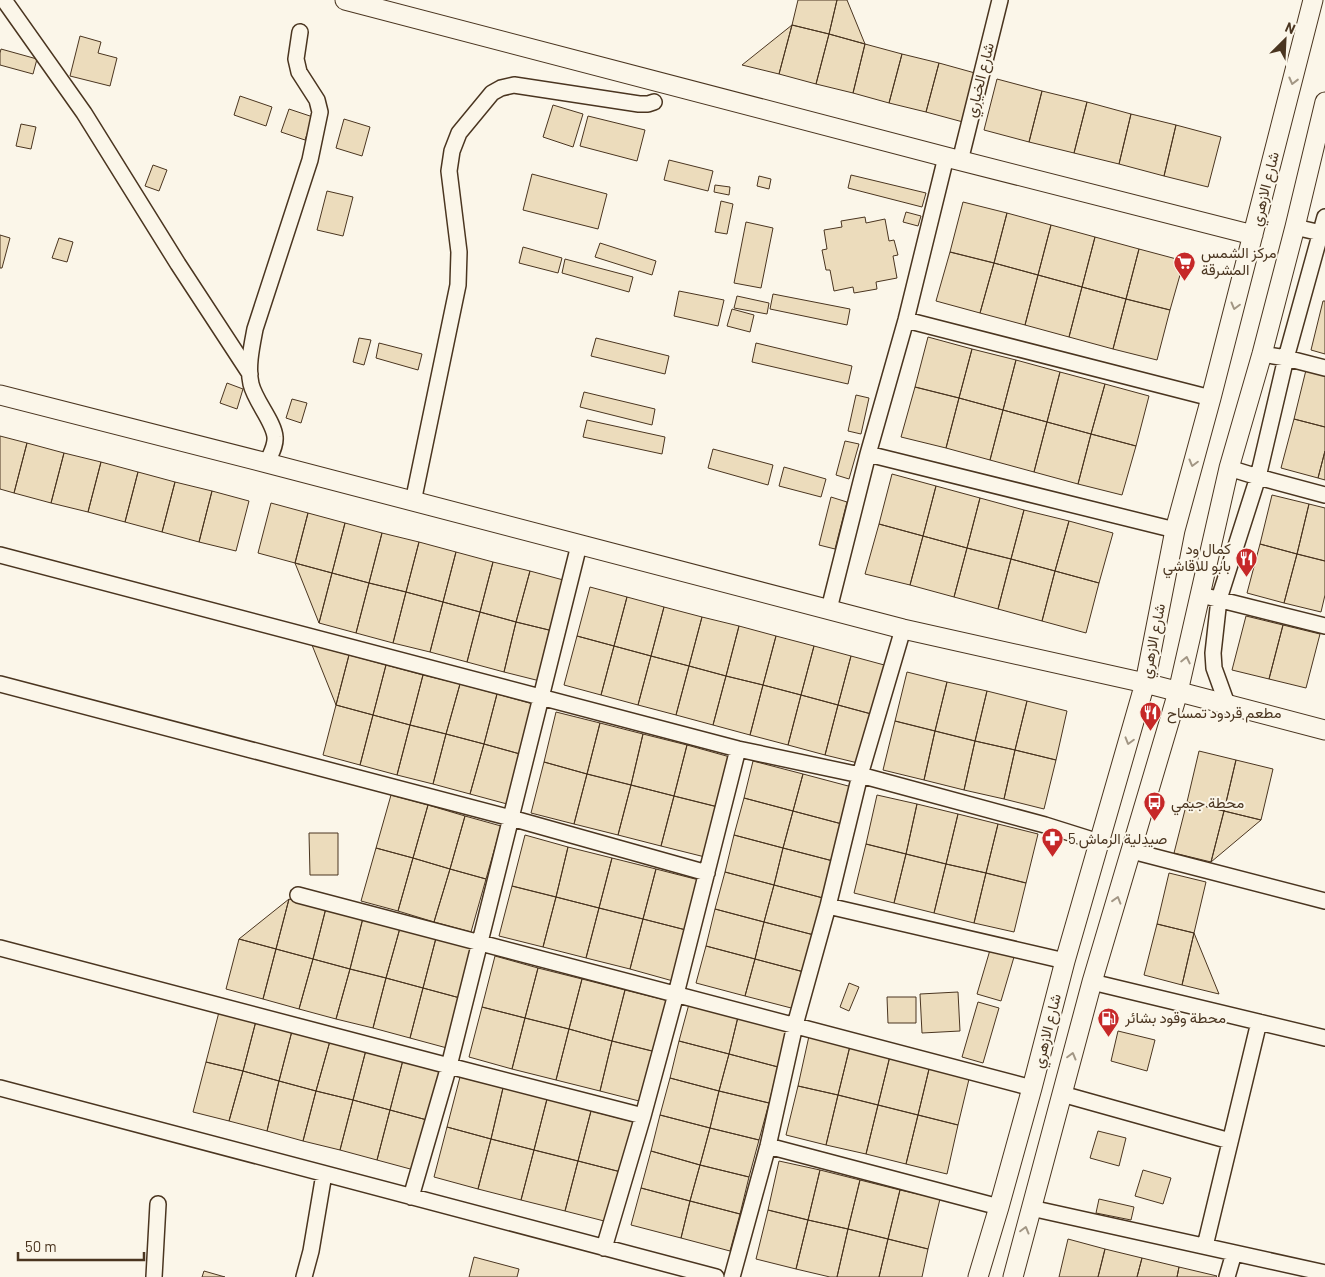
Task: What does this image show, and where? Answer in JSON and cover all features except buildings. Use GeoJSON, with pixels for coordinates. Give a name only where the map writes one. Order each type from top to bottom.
{"type":"FeatureCollection","features":[{"type":"Feature","properties":{"kind":"street"},"geometry":{"type":"LineString","coordinates":[[4,0],[84,113],[173,256],[250,374]]}},
{"type":"Feature","properties":{"kind":"street"},"geometry":{"type":"LineString","coordinates":[[345,0],[953,159],[1253,235]]}},
{"type":"Feature","properties":{"kind":"street","name":"شارع الخياري"},"geometry":{"type":"LineString","coordinates":[[829,610],[868,454],[1000,0]]}},
{"type":"Feature","properties":{"kind":"street","name":"شارع الازهري"},"geometry":{"type":"LineString","coordinates":[[978,1277],[1032,1088],[1065,961],[1145,683],[1175,530],[1211,398],[1313,0]]}},
{"type":"Feature","properties":{"kind":"street"},"geometry":{"type":"LineString","coordinates":[[267,463],[276,438],[251,384],[251,350],[254,329],[310,160],[320,112],[317,100],[299,72],[296,59],[300,32]]}},
{"type":"Feature","properties":{"kind":"street"},"geometry":{"type":"LineString","coordinates":[[413,502],[458,285],[459,252],[449,171],[452,151],[459,133],[492,93],[501,88],[514,85],[639,104],[654,102]]}},
{"type":"Feature","properties":{"kind":"street","name":"شارع الازهري"},"geometry":{"type":"LineString","coordinates":[[1012,1277],[1092,982],[1178,692],[1209,597],[1229,468],[1262,354],[1325,102]]}},
{"type":"Feature","properties":{"kind":"street"},"geometry":{"type":"LineString","coordinates":[[1227,704],[1214,668],[1209,597],[1258,477],[1286,358],[1323,233],[1325,217]]}},
{"type":"Feature","properties":{"kind":"street"},"geometry":{"type":"LineString","coordinates":[[1295,227],[1323,233]]}},
{"type":"Feature","properties":{"kind":"street"},"geometry":{"type":"LineString","coordinates":[[906,320],[1211,398]]}},
{"type":"Feature","properties":{"kind":"street"},"geometry":{"type":"LineString","coordinates":[[1262,354],[1325,368]]}},
{"type":"Feature","properties":{"kind":"street"},"geometry":{"type":"LineString","coordinates":[[0,395],[903,629],[1145,683],[1325,730]]}},
{"type":"Feature","properties":{"kind":"street"},"geometry":{"type":"LineString","coordinates":[[868,454],[1175,530]]}},
{"type":"Feature","properties":{"kind":"street"},"geometry":{"type":"LineString","coordinates":[[1229,468],[1325,495]]}},
{"type":"Feature","properties":{"kind":"street"},"geometry":{"type":"LineString","coordinates":[[411,1197],[480,943],[579,545]]}},
{"type":"Feature","properties":{"kind":"street"},"geometry":{"type":"LineString","coordinates":[[0,556],[738,749],[860,775],[1045,825],[1099,842]]}},
{"type":"Feature","properties":{"kind":"street"},"geometry":{"type":"LineString","coordinates":[[1209,597],[1325,626]]}},
{"type":"Feature","properties":{"kind":"street"},"geometry":{"type":"LineString","coordinates":[[732,1277],[768,1146],[795,1025],[828,906],[860,775],[903,629]]}},
{"type":"Feature","properties":{"kind":"street"},"geometry":{"type":"LineString","coordinates":[[0,684],[511,818],[706,873]]}},
{"type":"Feature","properties":{"kind":"street"},"geometry":{"type":"LineString","coordinates":[[604,1248],[643,1116],[676,994],[738,749]]}},
{"type":"Feature","properties":{"kind":"street"},"geometry":{"type":"LineString","coordinates":[[1132,851],[1325,901]]}},
{"type":"Feature","properties":{"kind":"street"},"geometry":{"type":"LineString","coordinates":[[298,895],[1032,1088]]}},
{"type":"Feature","properties":{"kind":"street"},"geometry":{"type":"LineString","coordinates":[[828,906],[1065,961]]}},
{"type":"Feature","properties":{"kind":"street"},"geometry":{"type":"LineString","coordinates":[[0,948],[643,1116]]}},
{"type":"Feature","properties":{"kind":"street"},"geometry":{"type":"LineString","coordinates":[[1092,982],[1325,1038]]}},
{"type":"Feature","properties":{"kind":"street"},"geometry":{"type":"LineString","coordinates":[[1205,1246],[1259,1022]]}},
{"type":"Feature","properties":{"kind":"street"},"geometry":{"type":"LineString","coordinates":[[0,1088],[716,1277]]}},
{"type":"Feature","properties":{"kind":"street"},"geometry":{"type":"LineString","coordinates":[[1062,1094],[1230,1141]]}},
{"type":"Feature","properties":{"kind":"street"},"geometry":{"type":"LineString","coordinates":[[768,1146],[999,1207]]}},
{"type":"Feature","properties":{"kind":"street"},"geometry":{"type":"LineString","coordinates":[[304,1277],[311,1251],[324,1174]]}},
{"type":"Feature","properties":{"kind":"street"},"geometry":{"type":"LineString","coordinates":[[154,1277],[158,1204]]}},
{"type":"Feature","properties":{"kind":"street"},"geometry":{"type":"LineString","coordinates":[[1031,1208],[1325,1273]]}},
{"type":"Feature","properties":{"kind":"street"},"geometry":{"type":"LineString","coordinates":[[1228,1277],[1234,1252]]}},
{"type":"Feature","properties":{"kind":"place","name":"مركز الشمس المشرقة"},"geometry":{"type":"Point","coordinates":[1185,281]}},
{"type":"Feature","properties":{"kind":"place","name":"كمال ود بابو للاقاشي"},"geometry":{"type":"Point","coordinates":[1247,577]}},
{"type":"Feature","properties":{"kind":"place","name":"مطعم قردود تمساح"},"geometry":{"type":"Point","coordinates":[1151,732]}},
{"type":"Feature","properties":{"kind":"place","name":"محطة جيمي"},"geometry":{"type":"Point","coordinates":[1155,822]}},
{"type":"Feature","properties":{"kind":"place","name":"صيدلية الرماش 5"},"geometry":{"type":"Point","coordinates":[1052,858]}},
{"type":"Feature","properties":{"kind":"place","name":"محطة وقود بشائر"},"geometry":{"type":"Point","coordinates":[1109,1037]}}]}
